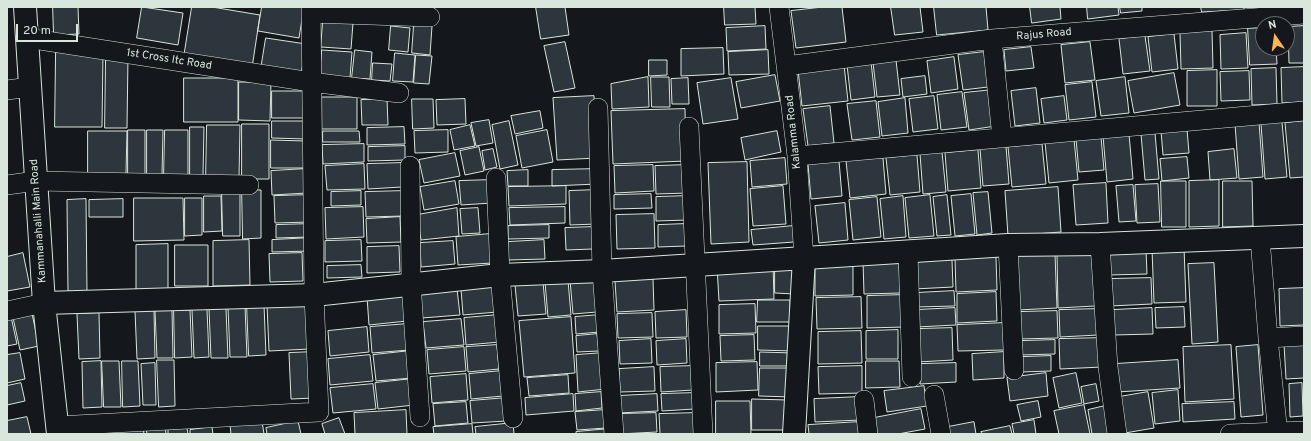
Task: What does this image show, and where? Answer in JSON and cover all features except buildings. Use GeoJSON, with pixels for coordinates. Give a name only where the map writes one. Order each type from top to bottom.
{"type":"FeatureCollection","features":[{"type":"Feature","properties":{"kind":"street","name":"Kammanahalli Main Road"},"geometry":{"type":"LineString","coordinates":[[25,7],[44,303],[57,430]]}},
{"type":"Feature","properties":{"kind":"street","name":"Kalamma Road"},"geometry":{"type":"LineString","coordinates":[[779,7],[797,156],[804,258]]}},
{"type":"Feature","properties":{"kind":"street"},"geometry":{"type":"LineString","coordinates":[[57,430],[319,412],[314,295],[311,10],[430,17]]}},
{"type":"Feature","properties":{"kind":"street","name":"Rajus Road"},"geometry":{"type":"LineString","coordinates":[[786,66],[992,39],[1304,14]]}},
{"type":"Feature","properties":{"kind":"street","name":"1st Cross Itc Road"},"geometry":{"type":"LineString","coordinates":[[27,38],[311,82],[398,93]]}},
{"type":"Feature","properties":{"kind":"street"},"geometry":{"type":"LineString","coordinates":[[992,39],[1002,138]]}},
{"type":"Feature","properties":{"kind":"street"},"geometry":{"type":"LineString","coordinates":[[7,90],[30,87]]}},
{"type":"Feature","properties":{"kind":"street"},"geometry":{"type":"LineString","coordinates":[[598,108],[602,271],[614,434]]}},
{"type":"Feature","properties":{"kind":"street"},"geometry":{"type":"LineString","coordinates":[[797,156],[1304,111]]}},
{"type":"Feature","properties":{"kind":"street"},"geometry":{"type":"LineString","coordinates":[[690,127],[703,434]]}},
{"type":"Feature","properties":{"kind":"street"},"geometry":{"type":"LineString","coordinates":[[410,166],[412,283],[420,417]]}},
{"type":"Feature","properties":{"kind":"street"},"geometry":{"type":"LineString","coordinates":[[496,178],[500,275],[513,418]]}},
{"type":"Feature","properties":{"kind":"street"},"geometry":{"type":"LineString","coordinates":[[7,185],[36,181],[249,185]]}},
{"type":"Feature","properties":{"kind":"street"},"geometry":{"type":"LineString","coordinates":[[7,311],[44,303],[314,295],[412,283],[500,275],[602,271],[908,253],[1008,245],[1100,244],[1304,236]]}},
{"type":"Feature","properties":{"kind":"street"},"geometry":{"type":"LineString","coordinates":[[1260,238],[1268,338],[1278,432]]}},
{"type":"Feature","properties":{"kind":"street"},"geometry":{"type":"LineString","coordinates":[[1100,244],[1108,367],[1117,434]]}},
{"type":"Feature","properties":{"kind":"street"},"geometry":{"type":"LineString","coordinates":[[1008,245],[1014,370]]}},
{"type":"Feature","properties":{"kind":"street"},"geometry":{"type":"LineString","coordinates":[[908,253],[912,377]]}},
{"type":"Feature","properties":{"kind":"street"},"geometry":{"type":"LineString","coordinates":[[794,434],[804,258]]}},
{"type":"Feature","properties":{"kind":"street"},"geometry":{"type":"LineString","coordinates":[[1268,338],[1304,336]]}},
{"type":"Feature","properties":{"kind":"street"},"geometry":{"type":"LineString","coordinates":[[934,395],[941,434]]}},
{"type":"Feature","properties":{"kind":"street"},"geometry":{"type":"LineString","coordinates":[[864,400],[868,434]]}},
{"type":"Feature","properties":{"kind":"street"},"geometry":{"type":"LineString","coordinates":[[1230,434],[1304,431]]}}]}
